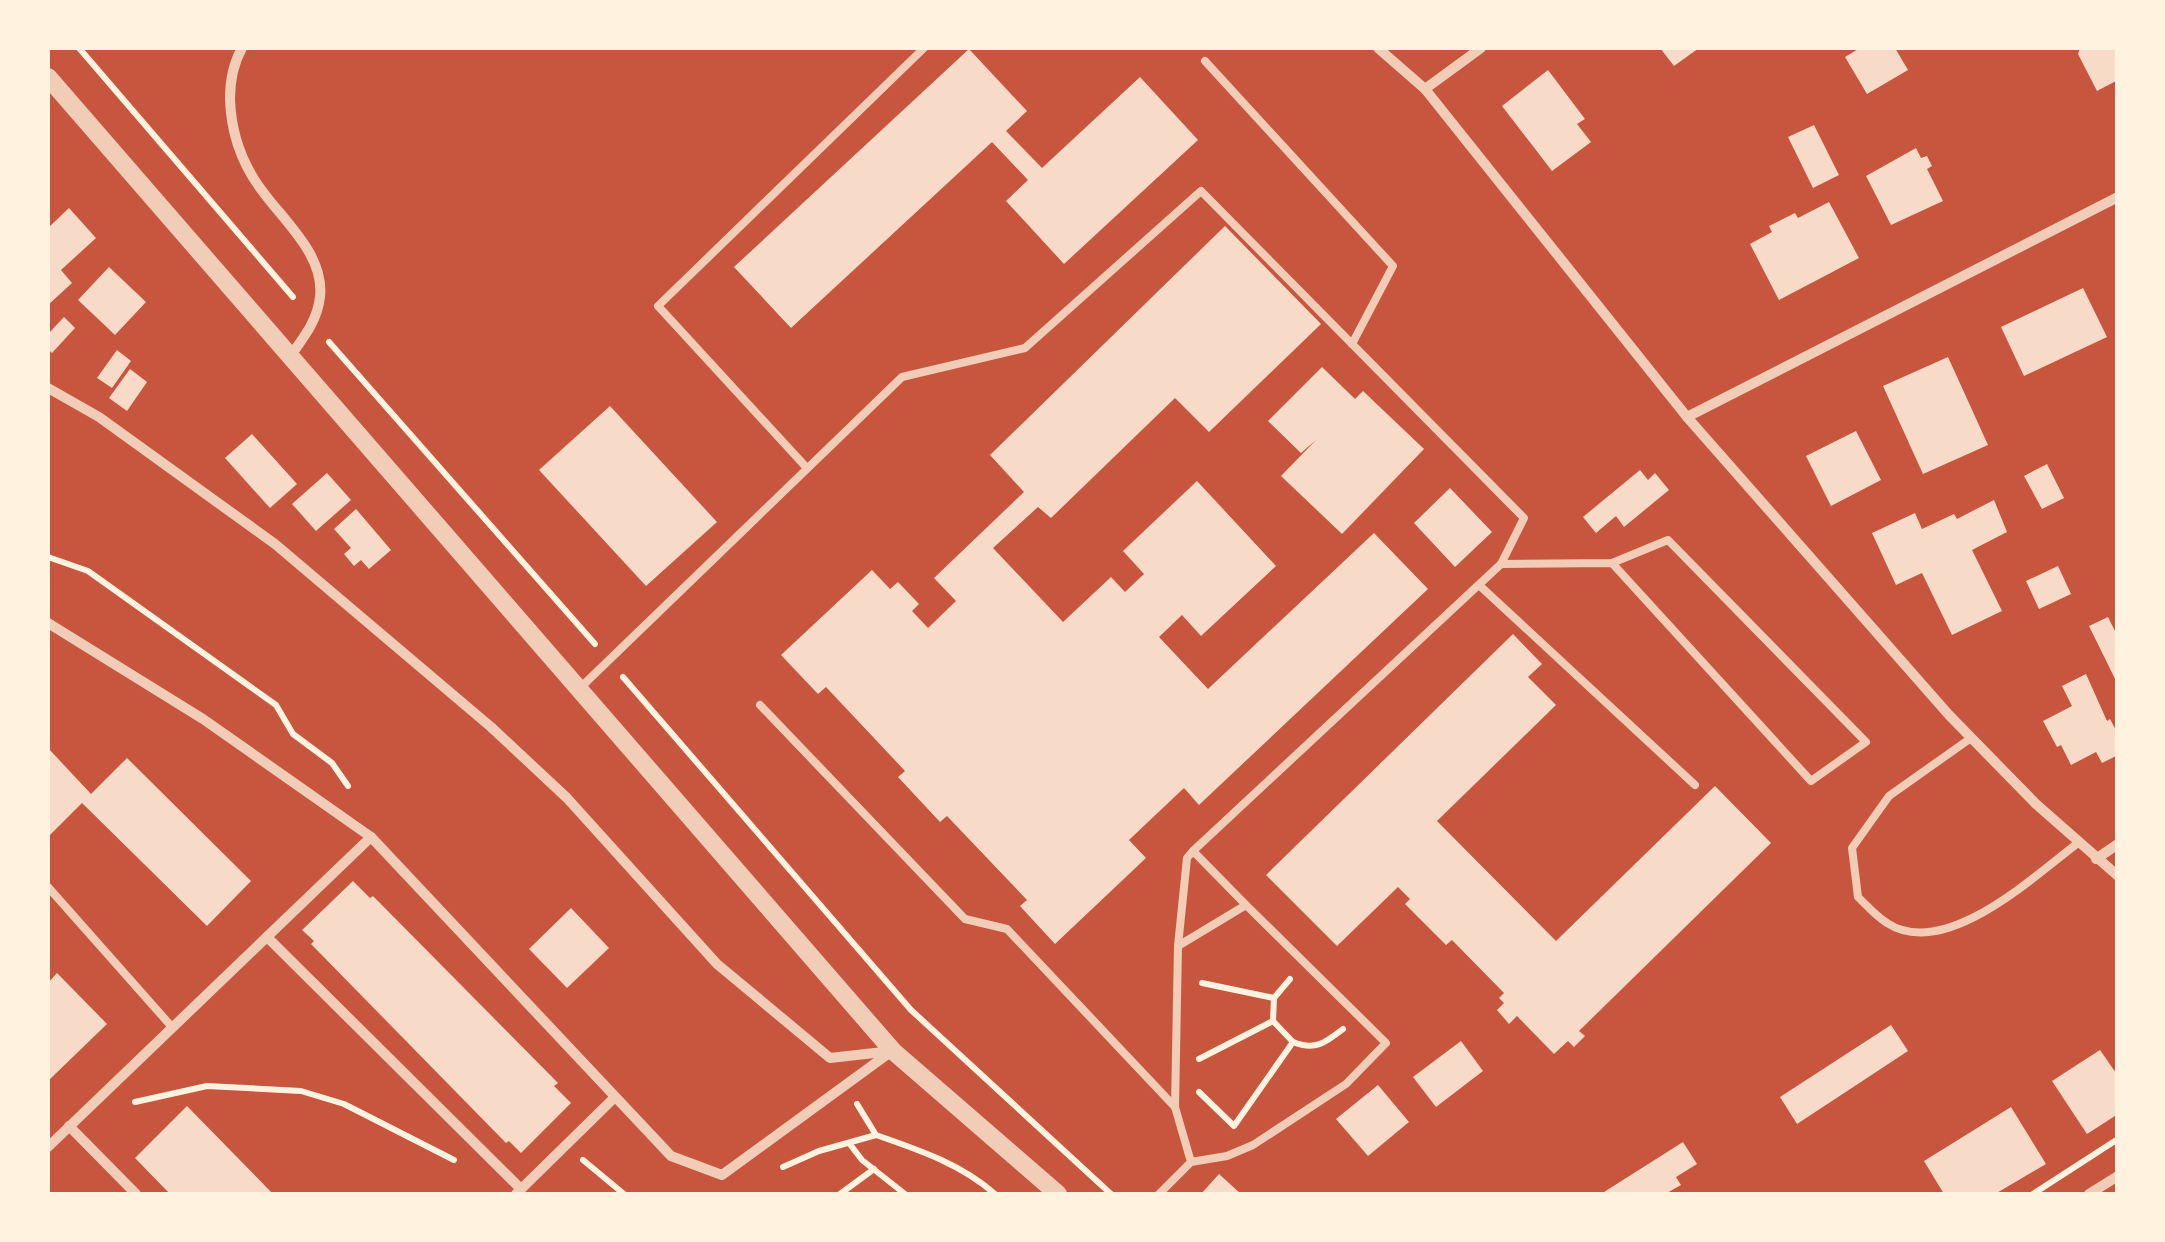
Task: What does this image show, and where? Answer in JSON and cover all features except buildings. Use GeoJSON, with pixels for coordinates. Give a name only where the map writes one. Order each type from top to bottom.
{"type":"FeatureCollection","features":[{"type":"Feature","properties":{"kind":"street"},"geometry":{"type":"LineString","coordinates":[[242,48],[230,81],[230,122],[240,153],[258,185],[295,231],[315,266],[320,294],[314,324],[289,358]]}},
{"type":"Feature","properties":{"kind":"street"},"geometry":{"type":"LineString","coordinates":[[1378,48],[1425,89],[1687,417],[1971,738],[2078,843],[2118,876]]}},
{"type":"Feature","properties":{"kind":"street"},"geometry":{"type":"LineString","coordinates":[[1425,89],[1481,48]]}},
{"type":"Feature","properties":{"kind":"street"},"geometry":{"type":"LineString","coordinates":[[48,77],[893,1051],[1058,1194]]}},
{"type":"Feature","properties":{"kind":"street"},"geometry":{"type":"LineString","coordinates":[[1687,417],[2118,197]]}},
{"type":"Feature","properties":{"kind":"street"},"geometry":{"type":"LineString","coordinates":[[48,388],[98,417],[274,544],[491,727],[568,798],[717,964],[830,1058],[893,1051]]}},
{"type":"Feature","properties":{"kind":"street"},"geometry":{"type":"LineString","coordinates":[[48,623],[203,719],[371,836],[671,1156],[722,1174],[893,1051]]}},
{"type":"Feature","properties":{"kind":"street"},"geometry":{"type":"LineString","coordinates":[[48,1147],[371,836]]}},
{"type":"Feature","properties":{"kind":"street"},"geometry":{"type":"LineString","coordinates":[[2096,859],[2118,844]]}},
{"type":"Feature","properties":{"kind":"street"},"geometry":{"type":"LineString","coordinates":[[266,937],[508,1176],[518,1192],[615,1097]]}},
{"type":"Feature","properties":{"kind":"street"},"geometry":{"type":"LineString","coordinates":[[69,1126],[136,1194]]}},
{"type":"Feature","properties":{"kind":"street"},"geometry":{"type":"LineString","coordinates":[[2089,1194],[2118,1176]]}},
{"type":"Feature","properties":{"kind":"lane"},"geometry":{"type":"LineString","coordinates":[[806,467],[658,306],[924,48]]}},
{"type":"Feature","properties":{"kind":"lane"},"geometry":{"type":"LineString","coordinates":[[1205,61],[1393,266],[1352,344]]}},
{"type":"Feature","properties":{"kind":"lane"},"geometry":{"type":"LineString","coordinates":[[578,690],[902,377],[1025,348],[1201,191],[1524,518],[1501,564],[1187,858],[1176,978],[1175,1108],[1192,1162]]}},
{"type":"Feature","properties":{"kind":"lane"},"geometry":{"type":"LineString","coordinates":[[1501,564],[1612,563],[1668,540],[1866,742],[1811,781],[1612,563]]}},
{"type":"Feature","properties":{"kind":"lane"},"geometry":{"type":"LineString","coordinates":[[1479,585],[1695,785]]}},
{"type":"Feature","properties":{"kind":"lane"},"geometry":{"type":"LineString","coordinates":[[760,705],[964,919],[1007,929],[1175,1108]]}},
{"type":"Feature","properties":{"kind":"lane"},"geometry":{"type":"LineString","coordinates":[[1971,738],[1889,796],[1852,848],[1858,897],[1890,926],[1930,935],[1983,914],[2078,843]]}},
{"type":"Feature","properties":{"kind":"lane"},"geometry":{"type":"LineString","coordinates":[[1159,1194],[1192,1162],[1227,1156],[1253,1146],[1346,1084],[1386,1043],[1194,851]]}},
{"type":"Feature","properties":{"kind":"lane"},"geometry":{"type":"LineString","coordinates":[[48,887],[172,1028]]}},
{"type":"Feature","properties":{"kind":"lane"},"geometry":{"type":"LineString","coordinates":[[1178,946],[1246,905]]}},
{"type":"Feature","properties":{"kind":"path"},"geometry":{"type":"LineString","coordinates":[[80,48],[248,241],[353,373],[911,1010],[1111,1194]]}},
{"type":"Feature","properties":{"kind":"path"},"geometry":{"type":"LineString","coordinates":[[48,557],[88,571],[276,705],[294,734],[332,763],[359,799]]}},
{"type":"Feature","properties":{"kind":"path"},"geometry":{"type":"LineString","coordinates":[[1304,962],[1274,998],[1273,1022],[1292,1042],[1323,1045],[1359,1016]]}},
{"type":"Feature","properties":{"kind":"path"},"geometry":{"type":"LineString","coordinates":[[1176,978],[1274,998]]}},
{"type":"Feature","properties":{"kind":"path"},"geometry":{"type":"LineString","coordinates":[[1273,1022],[1176,1070],[1234,1126],[1292,1042]]}},
{"type":"Feature","properties":{"kind":"path"},"geometry":{"type":"LineString","coordinates":[[90,1106],[148,1101],[207,1086],[301,1090],[344,1104],[448,1158],[508,1176]]}},
{"type":"Feature","properties":{"kind":"path"},"geometry":{"type":"LineString","coordinates":[[770,1173],[876,1135]]}},
{"type":"Feature","properties":{"kind":"path"},"geometry":{"type":"LineString","coordinates":[[2033,1194],[2118,1139]]}},
{"type":"Feature","properties":{"kind":"path"},"geometry":{"type":"LineString","coordinates":[[849,1142],[905,1194]]}},
{"type":"Feature","properties":{"kind":"path"},"geometry":{"type":"LineString","coordinates":[[564,1147],[597,1169],[624,1194]]}},
{"type":"Feature","properties":{"kind":"path"},"geometry":{"type":"LineString","coordinates":[[840,1194],[874,1169]]}}]}
